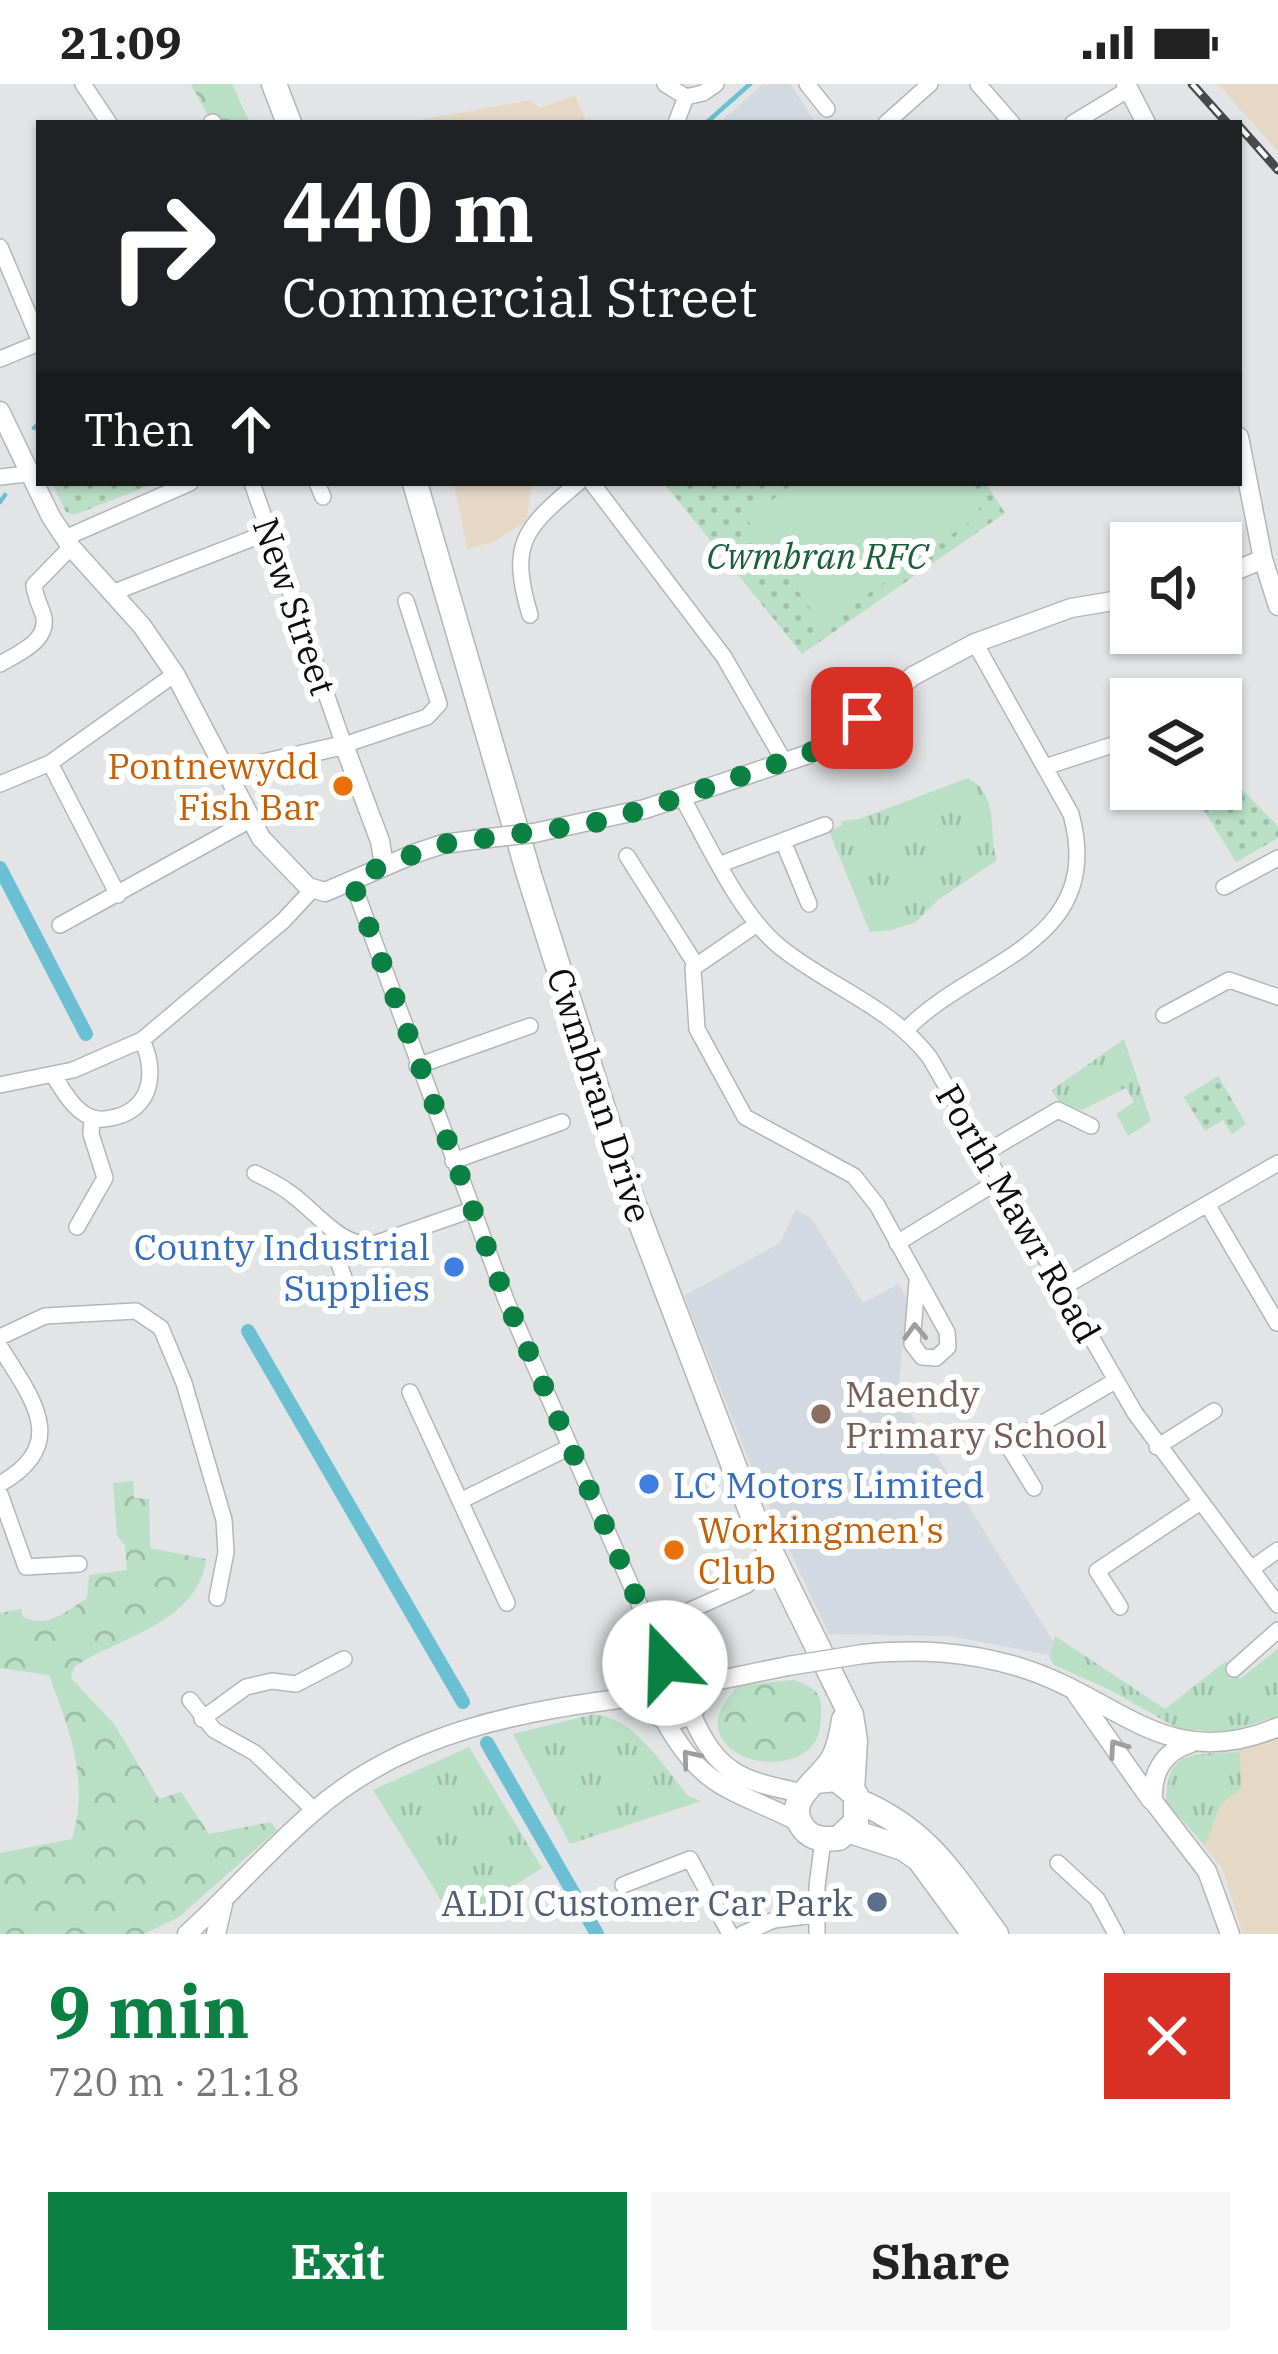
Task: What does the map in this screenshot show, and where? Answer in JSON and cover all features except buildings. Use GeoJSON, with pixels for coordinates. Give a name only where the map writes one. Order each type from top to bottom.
{"type":"FeatureCollection","features":[{"type":"Feature","properties":{"kind":"main road"},"geometry":{"type":"LineString","coordinates":[[274,84],[288,120]]}},
{"type":"Feature","properties":{"kind":"main road","name":"Cwmbran Drive"},"geometry":{"type":"LineString","coordinates":[[416,486],[530,878],[631,1197],[753,1516],[840,1686],[854,1725],[856,1822],[850,1831]]}},
{"type":"Feature","properties":{"kind":"main road","name":"Cwmbran Drive"},"geometry":{"type":"LineString","coordinates":[[801,1823],[797,1813],[809,1787],[830,1764],[842,1736],[840,1686]]}},
{"type":"Feature","properties":{"kind":"main road"},"geometry":{"type":"LineString","coordinates":[[809,1787],[836,1779],[907,1825],[929,1846],[996,1934]]}},
{"type":"Feature","properties":{"kind":"main road"},"geometry":{"type":"LineString","coordinates":[[801,1823],[808,1833],[823,1840],[850,1831],[903,1848],[919,1859],[974,1934]]}},
{"type":"Feature","properties":{"kind":"street"},"geometry":{"type":"LineString","coordinates":[[83,84],[107,120]]}},
{"type":"Feature","properties":{"kind":"street"},"geometry":{"type":"LineString","coordinates":[[665,84],[686,98],[716,84]]}},
{"type":"Feature","properties":{"kind":"street"},"geometry":{"type":"LineString","coordinates":[[807,84],[827,109]]}},
{"type":"Feature","properties":{"kind":"street"},"geometry":{"type":"LineString","coordinates":[[889,120],[930,84]]}},
{"type":"Feature","properties":{"kind":"street"},"geometry":{"type":"LineString","coordinates":[[978,84],[1009,120]]}},
{"type":"Feature","properties":{"kind":"street"},"geometry":{"type":"LineString","coordinates":[[1077,120],[1128,86],[1145,120]]}},
{"type":"Feature","properties":{"kind":"street"},"geometry":{"type":"LineString","coordinates":[[677,120],[686,98]]}},
{"type":"Feature","properties":{"kind":"street"},"geometry":{"type":"LineString","coordinates":[[0,247],[36,334]]}},
{"type":"Feature","properties":{"kind":"street"},"geometry":{"type":"LineString","coordinates":[[0,359],[36,342]]}},
{"type":"Feature","properties":{"kind":"street"},"geometry":{"type":"LineString","coordinates":[[0,411],[27,474],[68,542],[175,674],[261,838],[312,890],[325,892],[443,844],[590,824],[785,763],[832,742],[914,676],[975,643],[1071,608],[1110,602]]}},
{"type":"Feature","properties":{"kind":"street"},"geometry":{"type":"LineString","coordinates":[[1242,449],[1278,606]]}},
{"type":"Feature","properties":{"kind":"street"},"geometry":{"type":"LineString","coordinates":[[0,477],[27,474]]}},
{"type":"Feature","properties":{"kind":"street"},"geometry":{"type":"LineString","coordinates":[[0,664],[43,632],[45,622],[34,585],[68,542],[184,486]]}},
{"type":"Feature","properties":{"kind":"street","name":"New Street"},"geometry":{"type":"LineString","coordinates":[[253,486],[380,841],[384,865]]}},
{"type":"Feature","properties":{"kind":"street"},"geometry":{"type":"LineString","coordinates":[[530,614],[518,569],[521,549],[547,511],[575,486]]}},
{"type":"Feature","properties":{"kind":"street"},"geometry":{"type":"LineString","coordinates":[[594,486],[724,657],[785,763]]}},
{"type":"Feature","properties":{"kind":"street"},"geometry":{"type":"LineString","coordinates":[[112,593],[268,532]]}},
{"type":"Feature","properties":{"kind":"street"},"geometry":{"type":"LineString","coordinates":[[1242,569],[1270,556]]}},
{"type":"Feature","properties":{"kind":"street"},"geometry":{"type":"LineString","coordinates":[[226,772],[344,746],[427,717],[439,704],[406,601]]}},
{"type":"Feature","properties":{"kind":"street"},"geometry":{"type":"LineString","coordinates":[[905,1031],[1034,942],[1064,904],[1076,874],[1077,842],[1071,814],[975,643]]}},
{"type":"Feature","properties":{"kind":"street"},"geometry":{"type":"LineString","coordinates":[[0,784],[50,764],[175,674]]}},
{"type":"Feature","properties":{"kind":"street"},"geometry":{"type":"LineString","coordinates":[[1045,767],[1110,746]]}},
{"type":"Feature","properties":{"kind":"street"},"geometry":{"type":"LineString","coordinates":[[50,764],[118,895]]}},
{"type":"Feature","properties":{"kind":"street","name":"Porth Mawr Road"},"geometry":{"type":"LineString","coordinates":[[682,797],[757,924],[780,947],[905,1031],[930,1058],[1060,1289],[1156,1447],[1278,1605]]}},
{"type":"Feature","properties":{"kind":"street"},"geometry":{"type":"LineString","coordinates":[[60,925],[250,820]]}},
{"type":"Feature","properties":{"kind":"street"},"geometry":{"type":"LineString","coordinates":[[721,864],[825,825]]}},
{"type":"Feature","properties":{"kind":"street"},"geometry":{"type":"LineString","coordinates":[[783,841],[809,904]]}},
{"type":"Feature","properties":{"kind":"street"},"geometry":{"type":"LineString","coordinates":[[627,856],[696,965]]}},
{"type":"Feature","properties":{"kind":"street"},"geometry":{"type":"LineString","coordinates":[[1225,887],[1278,858]]}},
{"type":"Feature","properties":{"kind":"street"},"geometry":{"type":"LineString","coordinates":[[352,881],[472,1210],[665,1663]]}},
{"type":"Feature","properties":{"kind":"street"},"geometry":{"type":"LineString","coordinates":[[0,1085],[52,1076],[142,1040],[300,907],[312,890]]}},
{"type":"Feature","properties":{"kind":"street"},"geometry":{"type":"LineString","coordinates":[[757,924],[696,965],[692,976],[697,1029],[745,1117],[854,1176],[877,1205],[917,1281]]}},
{"type":"Feature","properties":{"kind":"street"},"geometry":{"type":"LineString","coordinates":[[1164,1015],[1229,980],[1278,997]]}},
{"type":"Feature","properties":{"kind":"street"},"geometry":{"type":"LineString","coordinates":[[417,1066],[530,1025]]}},
{"type":"Feature","properties":{"kind":"street"},"geometry":{"type":"LineString","coordinates":[[52,1076],[92,1118],[116,1118],[134,1109],[150,1081],[150,1060],[142,1040]]}},
{"type":"Feature","properties":{"kind":"street"},"geometry":{"type":"LineString","coordinates":[[986,1153],[1058,1110],[1091,1126]]}},
{"type":"Feature","properties":{"kind":"street"},"geometry":{"type":"LineString","coordinates":[[77,1227],[105,1178],[90,1129],[92,1118]]}},
{"type":"Feature","properties":{"kind":"street"},"geometry":{"type":"LineString","coordinates":[[453,1161],[562,1122]]}},
{"type":"Feature","properties":{"kind":"street"},"geometry":{"type":"LineString","coordinates":[[1060,1289],[1278,1163]]}},
{"type":"Feature","properties":{"kind":"street"},"geometry":{"type":"LineString","coordinates":[[255,1173],[287,1190],[351,1242],[374,1244],[472,1210]]}},
{"type":"Feature","properties":{"kind":"street"},"geometry":{"type":"LineString","coordinates":[[897,1243],[1000,1180]]}},
{"type":"Feature","properties":{"kind":"street"},"geometry":{"type":"LineString","coordinates":[[1207,1204],[1277,1323]]}},
{"type":"Feature","properties":{"kind":"street"},"geometry":{"type":"LineString","coordinates":[[347,1286],[339,1264],[351,1242]]}},
{"type":"Feature","properties":{"kind":"street"},"geometry":{"type":"LineString","coordinates":[[0,1337],[46,1316],[136,1311],[161,1328],[184,1383],[224,1520],[226,1552],[217,1598]]}},
{"type":"Feature","properties":{"kind":"street"},"geometry":{"type":"LineString","coordinates":[[0,1347],[37,1412],[41,1436],[36,1456],[22,1472],[0,1484]]}},
{"type":"Feature","properties":{"kind":"street"},"geometry":{"type":"LineString","coordinates":[[1034,1488],[1007,1444],[1115,1381]]}},
{"type":"Feature","properties":{"kind":"street"},"geometry":{"type":"LineString","coordinates":[[410,1392],[507,1603]]}},
{"type":"Feature","properties":{"kind":"street"},"geometry":{"type":"LineString","coordinates":[[1156,1447],[1214,1411]]}},
{"type":"Feature","properties":{"kind":"street"},"geometry":{"type":"LineString","coordinates":[[460,1501],[570,1447]]}},
{"type":"Feature","properties":{"kind":"street"},"geometry":{"type":"LineString","coordinates":[[0,1494],[26,1568],[79,1564]]}},
{"type":"Feature","properties":{"kind":"street"},"geometry":{"type":"LineString","coordinates":[[1120,1607],[1096,1571],[1199,1503]]}},
{"type":"Feature","properties":{"kind":"street"},"geometry":{"type":"LineString","coordinates":[[1251,1570],[1278,1550]]}},
{"type":"Feature","properties":{"kind":"street"},"geometry":{"type":"LineString","coordinates":[[652,1627],[747,1585]]}},
{"type":"Feature","properties":{"kind":"street"},"geometry":{"type":"LineString","coordinates":[[1234,1669],[1278,1630]]}},
{"type":"Feature","properties":{"kind":"street"},"geometry":{"type":"LineString","coordinates":[[700,1684],[863,1654],[929,1649],[961,1652],[1021,1667],[1189,1744]]}},
{"type":"Feature","properties":{"kind":"street"},"geometry":{"type":"LineString","coordinates":[[202,1719],[246,1687],[272,1681],[296,1684],[344,1659]]}},
{"type":"Feature","properties":{"kind":"street"},"geometry":{"type":"LineString","coordinates":[[664,1720],[683,1718],[700,1700],[700,1684],[687,1666],[665,1663],[650,1672],[643,1696],[650,1711],[664,1720],[681,1749],[720,1788],[801,1823]]}},
{"type":"Feature","properties":{"kind":"street"},"geometry":{"type":"LineString","coordinates":[[1073,1690],[1156,1809],[1207,1871],[1230,1934]]}},
{"type":"Feature","properties":{"kind":"street"},"geometry":{"type":"LineString","coordinates":[[187,1934],[314,1810],[393,1756],[470,1726],[575,1703],[643,1696]]}},
{"type":"Feature","properties":{"kind":"street"},"geometry":{"type":"LineString","coordinates":[[190,1700],[202,1719],[254,1753],[314,1810]]}},
{"type":"Feature","properties":{"kind":"street"},"geometry":{"type":"LineString","coordinates":[[691,1713],[706,1747],[727,1770],[748,1781],[809,1787]]}},
{"type":"Feature","properties":{"kind":"street"},"geometry":{"type":"LineString","coordinates":[[1156,1809],[1152,1789],[1159,1766],[1174,1750],[1278,1727]]}},
{"type":"Feature","properties":{"kind":"street"},"geometry":{"type":"LineString","coordinates":[[817,1934],[823,1840]]}},
{"type":"Feature","properties":{"kind":"street"},"geometry":{"type":"LineString","coordinates":[[623,1885],[691,1859],[730,1934]]}},
{"type":"Feature","properties":{"kind":"street"},"geometry":{"type":"LineString","coordinates":[[1058,1863],[1097,1899],[1116,1934]]}},
{"type":"Feature","properties":{"kind":"street"},"geometry":{"type":"LineString","coordinates":[[216,1934],[225,1899]]}},
{"type":"Feature","properties":{"kind":"street"},"geometry":{"type":"LineString","coordinates":[[742,1934],[774,1920],[815,1915]]}},
{"type":"Feature","properties":{"kind":"shaded area"},"geometry":{"type":"Polygon","coordinates":[[[763,84],[790,84],[814,120],[722,120],[763,84]]]}},
{"type":"Feature","properties":{"kind":"shaded area"},"geometry":{"type":"Polygon","coordinates":[[[1218,84],[1278,84],[1278,152],[1218,84]]]}},
{"type":"Feature","properties":{"kind":"shaded area"},"geometry":{"type":"Polygon","coordinates":[[[575,96],[586,120],[421,120],[531,100],[540,108],[575,96]]]}},
{"type":"Feature","properties":{"kind":"shaded area"},"geometry":{"type":"Polygon","coordinates":[[[455,486],[532,486],[526,522],[493,542],[467,549],[455,486]]]}},
{"type":"Feature","properties":{"kind":"shaded area","name":"Maendy Primary School"},"geometry":{"type":"Polygon","coordinates":[[[796,1209],[812,1219],[863,1303],[899,1284],[907,1299],[898,1394],[1053,1641],[1049,1655],[949,1636],[829,1634],[757,1481],[684,1296],[780,1243],[796,1209]]]}},
{"type":"Feature","properties":{"kind":"shaded area"},"geometry":{"type":"Polygon","coordinates":[[[1278,1738],[1278,1934],[1243,1934],[1222,1868],[1180,1816],[1223,1755],[1278,1738]]]}},
{"type":"Feature","properties":{"kind":"green space"},"geometry":{"type":"Polygon","coordinates":[[[191,84],[232,84],[249,120],[220,120],[217,114],[209,118],[191,84]]]}},
{"type":"Feature","properties":{"kind":"green space"},"geometry":{"type":"Polygon","coordinates":[[[53,486],[148,486],[74,515],[66,512],[53,486]]]}},
{"type":"Feature","properties":{"kind":"green space","name":"Cwmbran RFC"},"geometry":{"type":"Polygon","coordinates":[[[666,486],[988,486],[1005,513],[802,654],[666,486]]]}},
{"type":"Feature","properties":{"kind":"green space","name":"Cwmbran RFC"},"geometry":{"type":"Polygon","coordinates":[[[792,486],[963,486],[982,513],[823,626],[746,518],[792,486]]]}},
{"type":"Feature","properties":{"kind":"green space"},"geometry":{"type":"Polygon","coordinates":[[[968,778],[989,804],[997,860],[938,900],[916,922],[870,932],[829,831],[842,825],[841,821],[859,819],[968,778]]]}},
{"type":"Feature","properties":{"kind":"green space"},"geometry":{"type":"Polygon","coordinates":[[[1242,789],[1278,826],[1278,838],[1236,862],[1204,810],[1242,810],[1242,789]]]}},
{"type":"Feature","properties":{"kind":"green space"},"geometry":{"type":"Polygon","coordinates":[[[1124,1039],[1151,1121],[1128,1136],[1116,1114],[1134,1102],[1126,1088],[1082,1110],[1062,1107],[1052,1090],[1124,1039]]]}},
{"type":"Feature","properties":{"kind":"green space"},"geometry":{"type":"Polygon","coordinates":[[[1218,1076],[1246,1124],[1232,1134],[1223,1120],[1205,1131],[1184,1097],[1218,1076]]]}},
{"type":"Feature","properties":{"kind":"green space"},"geometry":{"type":"Polygon","coordinates":[[[133,1481],[134,1498],[149,1499],[150,1548],[206,1559],[200,1581],[173,1613],[74,1667],[71,1678],[114,1724],[159,1799],[181,1792],[209,1834],[271,1822],[277,1830],[179,1917],[144,1934],[0,1934],[0,1853],[72,1839],[79,1797],[70,1735],[49,1675],[0,1668],[0,1613],[21,1609],[23,1617],[49,1620],[87,1598],[89,1575],[127,1570],[125,1545],[117,1536],[113,1483],[133,1481]]]}},
{"type":"Feature","properties":{"kind":"green space"},"geometry":{"type":"Polygon","coordinates":[[[1055,1636],[1165,1709],[1226,1661],[1240,1679],[1278,1649],[1278,1716],[1227,1732],[1179,1729],[1054,1665],[1049,1656],[1055,1636]]]}},
{"type":"Feature","properties":{"kind":"green space"},"geometry":{"type":"Polygon","coordinates":[[[793,1680],[820,1698],[819,1731],[808,1750],[764,1762],[735,1752],[718,1728],[723,1706],[737,1686],[793,1680]]]}},
{"type":"Feature","properties":{"kind":"green space"},"geometry":{"type":"Polygon","coordinates":[[[594,1714],[635,1734],[688,1796],[701,1801],[570,1844],[513,1734],[594,1714]]]}},
{"type":"Feature","properties":{"kind":"green space"},"geometry":{"type":"Polygon","coordinates":[[[469,1747],[542,1868],[461,1920],[450,1914],[373,1790],[469,1747]]]}},
{"type":"Feature","properties":{"kind":"green space"},"geometry":{"type":"Polygon","coordinates":[[[1240,1752],[1241,1788],[1220,1805],[1205,1845],[1166,1803],[1171,1772],[1177,1763],[1196,1755],[1240,1752]]]}},
{"type":"Feature","properties":{"kind":"waterway"},"geometry":{"type":"LineString","coordinates":[[709,120],[750,84]]}},
{"type":"Feature","properties":{"kind":"waterway"},"geometry":{"type":"LineString","coordinates":[[0,502],[5,495]]}},
{"type":"Feature","properties":{"kind":"waterway"},"geometry":{"type":"LineString","coordinates":[[0,868],[86,1034]]}},
{"type":"Feature","properties":{"kind":"waterway"},"geometry":{"type":"LineString","coordinates":[[248,1331],[463,1702]]}},
{"type":"Feature","properties":{"kind":"waterway"},"geometry":{"type":"LineString","coordinates":[[487,1743],[597,1934]]}},
{"type":"Feature","properties":{"kind":"railway"},"geometry":{"type":"LineString","coordinates":[[1192,84],[1224,120]]}},
{"type":"Feature","properties":{"kind":"railway"},"geometry":{"type":"LineString","coordinates":[[1242,129],[1278,170]]}},
{"type":"Feature","properties":{"kind":"place","name":"Pontnewydd Fish Bar"},"geometry":{"type":"Point","coordinates":[343,786]}},
{"type":"Feature","properties":{"kind":"place","name":"County Industrial Supplies"},"geometry":{"type":"Point","coordinates":[454,1267]}},
{"type":"Feature","properties":{"kind":"place","name":"Maendy Primary School"},"geometry":{"type":"Point","coordinates":[821,1414]}},
{"type":"Feature","properties":{"kind":"place","name":"LC Motors Limited"},"geometry":{"type":"Point","coordinates":[649,1484]}},
{"type":"Feature","properties":{"kind":"place","name":"Workingmen's Club"},"geometry":{"type":"Point","coordinates":[674,1550]}},
{"type":"Feature","properties":{"kind":"place","name":"ALDI Customer Car Park"},"geometry":{"type":"Point","coordinates":[877,1902]}},
{"type":"Feature","properties":{"kind":"route"},"geometry":{"type":"LineString","coordinates":[[665,1663],[506,1300],[352,881],[443,844],[590,824],[645,809],[820,749],[862,718]]}}]}
